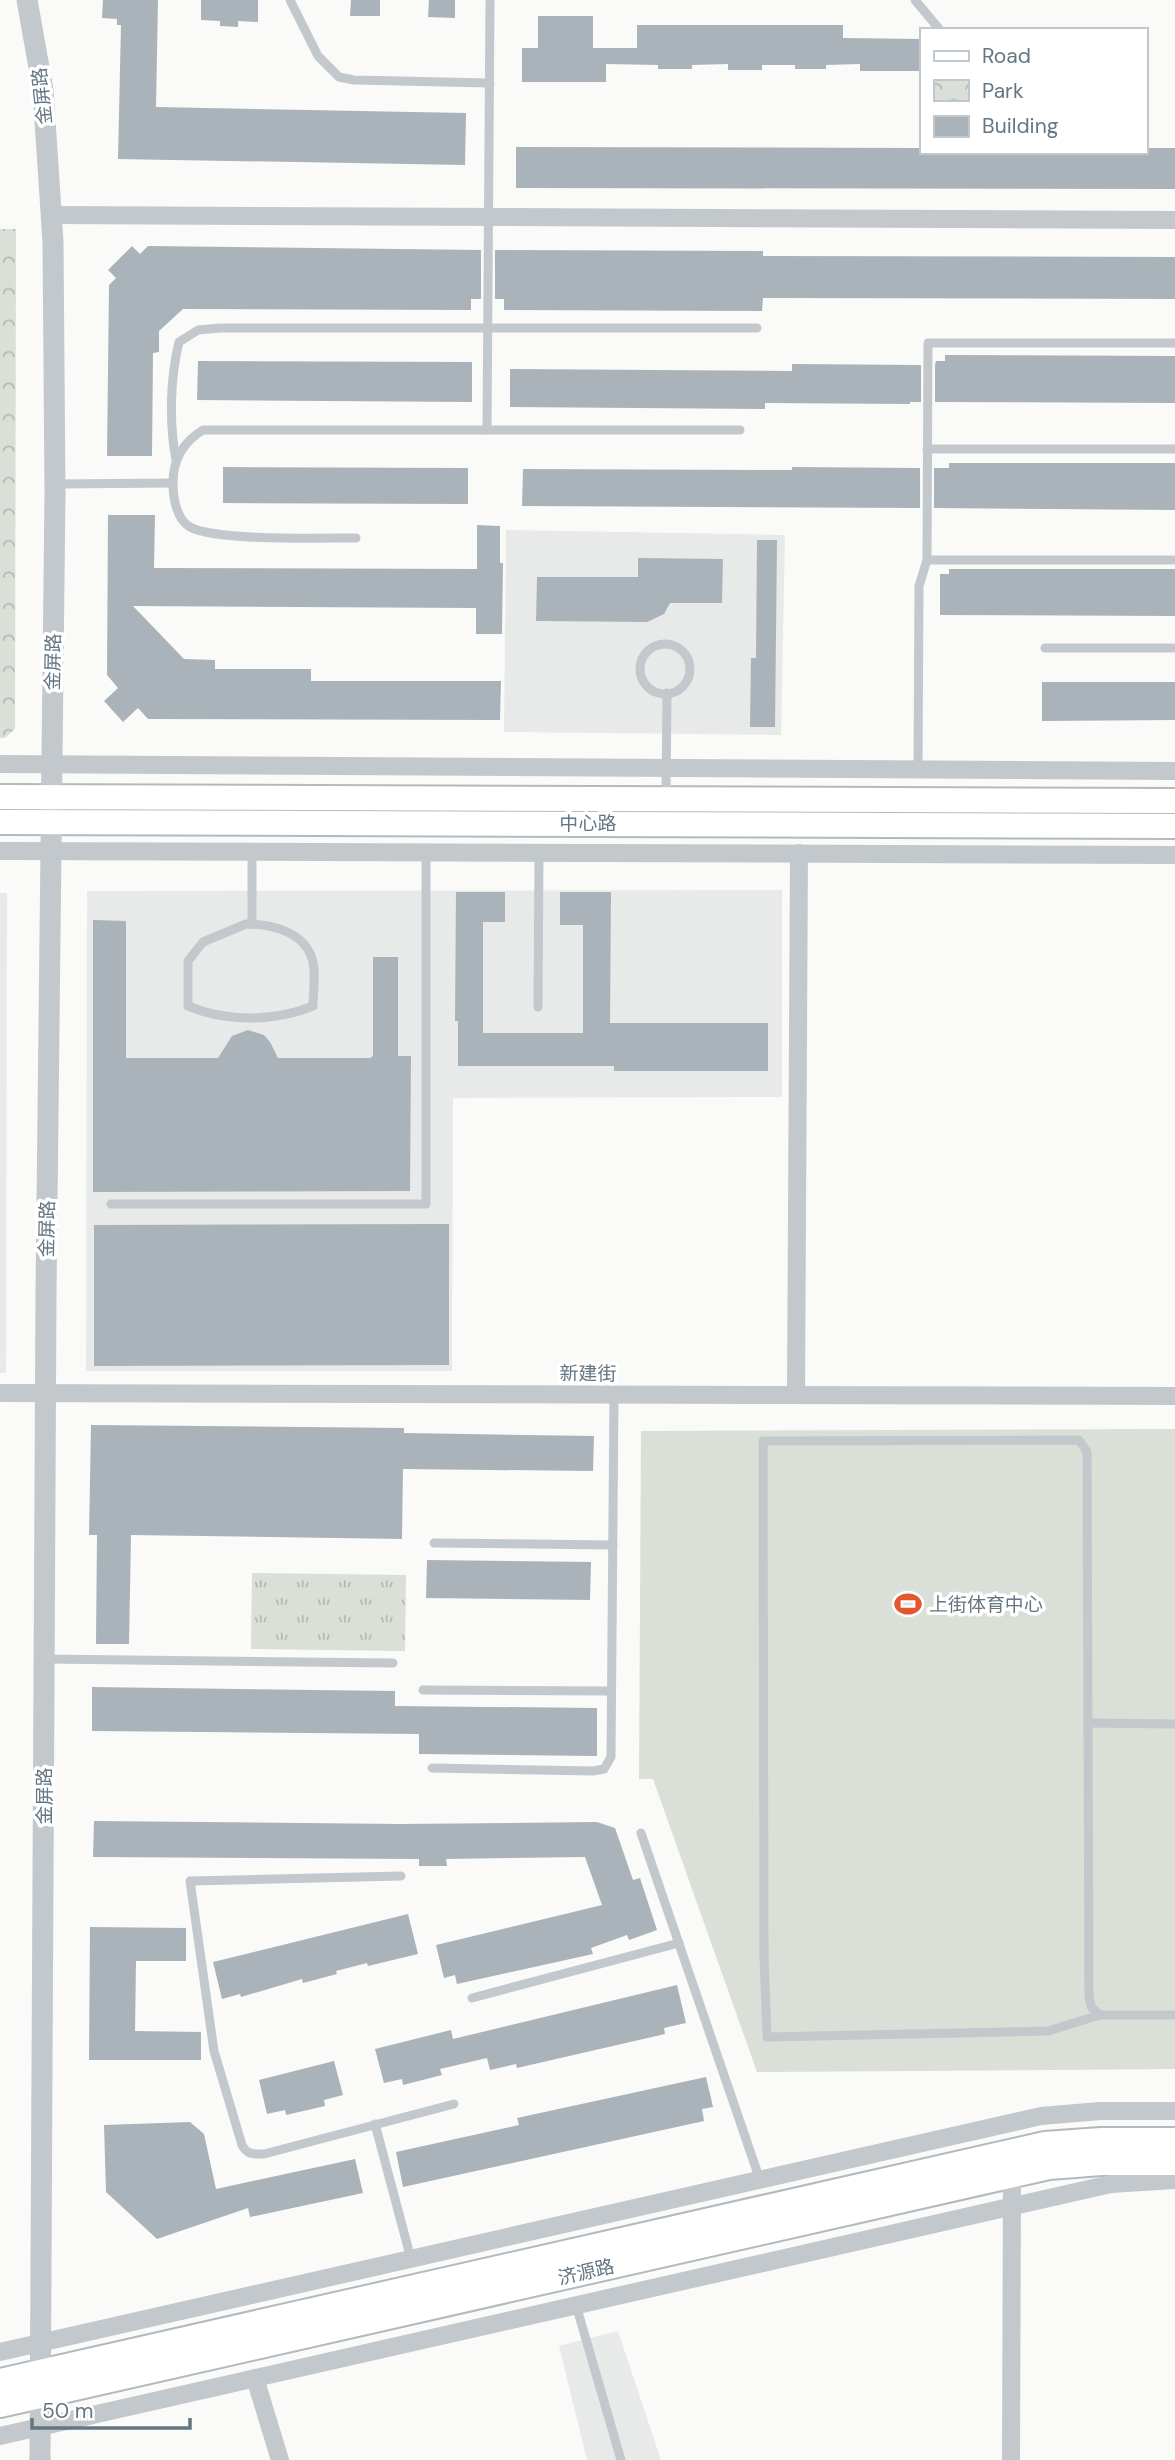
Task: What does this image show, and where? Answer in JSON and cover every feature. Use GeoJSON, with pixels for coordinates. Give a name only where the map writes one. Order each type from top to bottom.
{"type":"FeatureCollection","features":[{"type":"Feature","properties":{"kind":"main road","name":"中心路"},"geometry":{"type":"LineString","coordinates":[[0,797],[1175,801]]}},
{"type":"Feature","properties":{"kind":"main road","name":"中心路"},"geometry":{"type":"LineString","coordinates":[[0,822],[1175,826]]}},
{"type":"Feature","properties":{"kind":"main road","name":"济源路"},"geometry":{"type":"LineString","coordinates":[[0,2405],[41,2384],[1045,2144],[1101,2140],[1175,2140]]}},
{"type":"Feature","properties":{"kind":"main road","name":"济源路"},"geometry":{"type":"LineString","coordinates":[[0,2381],[41,2384],[1012,2176],[1074,2165],[1175,2163]]}},
{"type":"Feature","properties":{"kind":"street","name":"金屏路"},"geometry":{"type":"LineString","coordinates":[[27,0],[43,90],[52,215],[55,484],[40,2460]]}},
{"type":"Feature","properties":{"kind":"street"},"geometry":{"type":"LineString","coordinates":[[52,215],[1175,220]]}},
{"type":"Feature","properties":{"kind":"street"},"geometry":{"type":"LineString","coordinates":[[0,764],[1175,771]]}},
{"type":"Feature","properties":{"kind":"street"},"geometry":{"type":"LineString","coordinates":[[0,851],[1175,855]]}},
{"type":"Feature","properties":{"kind":"street"},"geometry":{"type":"LineString","coordinates":[[796,1395],[799,853]]}},
{"type":"Feature","properties":{"kind":"street","name":"新建街"},"geometry":{"type":"LineString","coordinates":[[0,1393],[1175,1396]]}},
{"type":"Feature","properties":{"kind":"street"},"geometry":{"type":"LineString","coordinates":[[0,2351],[1041,2116],[1100,2111],[1175,2111]]}},
{"type":"Feature","properties":{"kind":"street"},"geometry":{"type":"LineString","coordinates":[[1012,2176],[1012,2460]]}},
{"type":"Feature","properties":{"kind":"street"},"geometry":{"type":"LineString","coordinates":[[0,2436],[1111,2184],[1175,2180]]}},
{"type":"Feature","properties":{"kind":"street"},"geometry":{"type":"LineString","coordinates":[[255,2378],[280,2460]]}},
{"type":"Feature","properties":{"kind":"lane"},"geometry":{"type":"LineString","coordinates":[[290,0],[318,56],[339,77],[354,80],[490,83]]}},
{"type":"Feature","properties":{"kind":"lane"},"geometry":{"type":"LineString","coordinates":[[487,430],[491,0]]}},
{"type":"Feature","properties":{"kind":"lane"},"geometry":{"type":"LineString","coordinates":[[915,0],[938,28]]}},
{"type":"Feature","properties":{"kind":"lane"},"geometry":{"type":"LineString","coordinates":[[356,538],[212,534],[188,526],[176,506],[173,483],[176,460],[173,441],[173,365],[178,342],[198,330],[220,328],[757,328]]}},
{"type":"Feature","properties":{"kind":"lane"},"geometry":{"type":"LineString","coordinates":[[918,770],[919,586],[927,560],[928,343],[1175,343]]}},
{"type":"Feature","properties":{"kind":"lane"},"geometry":{"type":"LineString","coordinates":[[176,460],[192,436],[203,429],[740,429]]}},
{"type":"Feature","properties":{"kind":"lane"},"geometry":{"type":"LineString","coordinates":[[928,449],[1175,449]]}},
{"type":"Feature","properties":{"kind":"lane"},"geometry":{"type":"LineString","coordinates":[[55,484],[173,483]]}},
{"type":"Feature","properties":{"kind":"lane"},"geometry":{"type":"LineString","coordinates":[[927,560],[1175,560]]}},
{"type":"Feature","properties":{"kind":"lane"},"geometry":{"type":"LineString","coordinates":[[663,644],[681,649],[690,665],[687,682],[681,689],[667,694],[650,689],[640,670],[646,652],[663,644]]}},
{"type":"Feature","properties":{"kind":"lane"},"geometry":{"type":"LineString","coordinates":[[1045,648],[1175,648]]}},
{"type":"Feature","properties":{"kind":"lane"},"geometry":{"type":"LineString","coordinates":[[666,799],[667,694]]}},
{"type":"Feature","properties":{"kind":"lane"},"geometry":{"type":"LineString","coordinates":[[252,851],[252,924]]}},
{"type":"Feature","properties":{"kind":"lane"},"geometry":{"type":"LineString","coordinates":[[111,1204],[426,1204],[426,852]]}},
{"type":"Feature","properties":{"kind":"lane"},"geometry":{"type":"LineString","coordinates":[[538,852],[538,1007]]}},
{"type":"Feature","properties":{"kind":"lane"},"geometry":{"type":"LineString","coordinates":[[252,924],[284,929],[300,940],[313,961],[313,1006],[292,1015],[250,1018],[211,1016],[188,1006],[188,961],[203,942],[252,924]]}},
{"type":"Feature","properties":{"kind":"lane"},"geometry":{"type":"LineString","coordinates":[[432,1768],[593,1771],[604,1769],[611,1757],[614,1394]]}},
{"type":"Feature","properties":{"kind":"lane"},"geometry":{"type":"LineString","coordinates":[[1100,2015],[1092,2008],[1089,1998],[1087,1452],[1079,1440],[763,1441],[764,1956],[767,2037],[1048,2031],[1100,2015],[1175,2015]]}},
{"type":"Feature","properties":{"kind":"lane"},"geometry":{"type":"LineString","coordinates":[[434,1543],[613,1545]]}},
{"type":"Feature","properties":{"kind":"lane"},"geometry":{"type":"LineString","coordinates":[[44,1659],[393,1662]]}},
{"type":"Feature","properties":{"kind":"lane"},"geometry":{"type":"LineString","coordinates":[[423,1690],[611,1691]]}},
{"type":"Feature","properties":{"kind":"lane"},"geometry":{"type":"LineString","coordinates":[[1088,1723],[1175,1724]]}},
{"type":"Feature","properties":{"kind":"lane"},"geometry":{"type":"LineString","coordinates":[[641,1833],[760,2179]]}},
{"type":"Feature","properties":{"kind":"lane"},"geometry":{"type":"LineString","coordinates":[[401,1876],[190,1881],[214,2051],[245,2151],[254,2154],[264,2154],[454,2104]]}},
{"type":"Feature","properties":{"kind":"lane"},"geometry":{"type":"LineString","coordinates":[[472,1998],[679,1943]]}},
{"type":"Feature","properties":{"kind":"lane"},"geometry":{"type":"LineString","coordinates":[[374,2124],[411,2259]]}},
{"type":"Feature","properties":{"kind":"lane"},"geometry":{"type":"LineString","coordinates":[[576,2305],[621,2460]]}},
{"type":"Feature","properties":{"kind":"shaded area"},"geometry":{"type":"Polygon","coordinates":[[[506,530],[785,535],[781,735],[504,732],[506,530]]]}},
{"type":"Feature","properties":{"kind":"shaded area"},"geometry":{"type":"Polygon","coordinates":[[[782,890],[782,1097],[453,1098],[452,1371],[86,1371],[87,891],[782,890]]]}},
{"type":"Feature","properties":{"kind":"shaded area"},"geometry":{"type":"Polygon","coordinates":[[[0,893],[7,893],[6,1373],[0,1373],[0,893]]]}},
{"type":"Feature","properties":{"kind":"shaded area"},"geometry":{"type":"Polygon","coordinates":[[[618,2331],[661,2460],[587,2460],[559,2346],[618,2331]]]}},
{"type":"Feature","properties":{"kind":"green space"},"geometry":{"type":"Polygon","coordinates":[[[0,229],[16,229],[15,729],[5,738],[0,738],[0,229]]]}},
{"type":"Feature","properties":{"kind":"green space","name":"上街体育中心"},"geometry":{"type":"Polygon","coordinates":[[[1175,1429],[1175,2069],[757,2072],[653,1779],[639,1779],[641,1431],[1175,1429]]]}},
{"type":"Feature","properties":{"kind":"green space"},"geometry":{"type":"Polygon","coordinates":[[[252,1573],[406,1575],[405,1651],[251,1649],[252,1573]]]}},
{"type":"Feature","properties":{"kind":"building"},"geometry":{"type":"Polygon","coordinates":[[[103,0],[158,0],[156,107],[466,113],[465,165],[118,159],[121,25],[117,25],[117,19],[102,18],[103,0]]]}},
{"type":"Feature","properties":{"kind":"building"},"geometry":{"type":"Polygon","coordinates":[[[201,0],[258,0],[258,22],[238,21],[238,27],[220,26],[220,21],[201,20],[201,0]]]}},
{"type":"Feature","properties":{"kind":"building"},"geometry":{"type":"Polygon","coordinates":[[[351,0],[380,0],[380,16],[350,16],[351,0]]]}},
{"type":"Feature","properties":{"kind":"building"},"geometry":{"type":"Polygon","coordinates":[[[429,0],[455,0],[455,18],[428,17],[429,0]]]}},
{"type":"Feature","properties":{"kind":"building"},"geometry":{"type":"Polygon","coordinates":[[[538,16],[593,16],[593,48],[637,48],[637,25],[843,25],[843,38],[920,39],[920,71],[860,71],[860,64],[826,65],[826,69],[762,65],[762,70],[728,70],[728,64],[692,65],[692,69],[658,69],[658,65],[606,64],[606,82],[522,82],[522,48],[538,48],[538,16]]]}},
{"type":"Feature","properties":{"kind":"building"},"geometry":{"type":"Polygon","coordinates":[[[516,147],[920,148],[920,154],[1147,154],[1147,148],[1175,148],[1175,189],[516,188],[516,147]]]}},
{"type":"Feature","properties":{"kind":"building"},"geometry":{"type":"Polygon","coordinates":[[[132,246],[140,254],[148,246],[481,250],[481,299],[471,299],[471,310],[183,309],[159,331],[159,352],[153,353],[152,456],[107,456],[109,285],[116,278],[108,270],[132,246]]]}},
{"type":"Feature","properties":{"kind":"building"},"geometry":{"type":"Polygon","coordinates":[[[495,250],[763,251],[763,256],[1175,257],[1175,299],[763,298],[762,311],[504,310],[504,299],[495,299],[495,250]]]}},
{"type":"Feature","properties":{"kind":"building"},"geometry":{"type":"Polygon","coordinates":[[[945,355],[1175,356],[1175,403],[935,402],[935,365],[936,361],[945,361],[945,355]]]}},
{"type":"Feature","properties":{"kind":"building"},"geometry":{"type":"Polygon","coordinates":[[[198,361],[472,362],[472,402],[197,400],[198,361]]]}},
{"type":"Feature","properties":{"kind":"building"},"geometry":{"type":"Polygon","coordinates":[[[792,364],[921,365],[921,402],[765,403],[765,409],[510,407],[510,369],[792,371],[792,364]]]}},
{"type":"Feature","properties":{"kind":"building"},"geometry":{"type":"Polygon","coordinates":[[[949,463],[1175,463],[1175,510],[934,508],[934,468],[949,468],[949,463]]]}},
{"type":"Feature","properties":{"kind":"building"},"geometry":{"type":"Polygon","coordinates":[[[223,467],[468,468],[468,504],[223,503],[223,467]]]}},
{"type":"Feature","properties":{"kind":"building"},"geometry":{"type":"Polygon","coordinates":[[[792,467],[920,468],[920,508],[522,506],[523,469],[792,470],[792,467]]]}},
{"type":"Feature","properties":{"kind":"building"},"geometry":{"type":"Polygon","coordinates":[[[108,515],[155,515],[154,568],[477,569],[477,525],[500,526],[500,563],[503,563],[502,634],[476,634],[476,608],[133,606],[184,659],[215,660],[215,669],[311,669],[311,681],[501,681],[500,720],[148,719],[138,708],[123,722],[104,701],[118,688],[107,675],[108,515]]]}},
{"type":"Feature","properties":{"kind":"building"},"geometry":{"type":"Polygon","coordinates":[[[757,540],[777,540],[775,727],[750,727],[751,658],[756,658],[757,540]]]}},
{"type":"Feature","properties":{"kind":"building"},"geometry":{"type":"Polygon","coordinates":[[[638,558],[723,559],[722,603],[670,603],[664,614],[647,622],[536,621],[537,577],[638,577],[638,558]]]}},
{"type":"Feature","properties":{"kind":"building"},"geometry":{"type":"Polygon","coordinates":[[[949,569],[1175,569],[1175,616],[940,615],[940,574],[949,574],[949,569]]]}},
{"type":"Feature","properties":{"kind":"building"},"geometry":{"type":"Polygon","coordinates":[[[1042,682],[1175,682],[1175,720],[1042,721],[1042,682]]]}},
{"type":"Feature","properties":{"kind":"building"},"geometry":{"type":"Polygon","coordinates":[[[456,892],[505,892],[505,922],[483,922],[483,1033],[583,1033],[583,925],[560,925],[560,892],[611,892],[610,1023],[768,1023],[768,1071],[614,1071],[614,1066],[458,1066],[458,1021],[455,1021],[456,892]]]}},
{"type":"Feature","properties":{"kind":"building"},"geometry":{"type":"Polygon","coordinates":[[[93,920],[126,921],[126,1058],[218,1058],[232,1036],[248,1030],[264,1035],[278,1058],[370,1058],[373,1056],[373,957],[398,957],[398,1056],[411,1056],[410,1191],[93,1192],[93,920]]]}},
{"type":"Feature","properties":{"kind":"building"},"geometry":{"type":"Polygon","coordinates":[[[449,1224],[449,1365],[94,1366],[94,1225],[449,1224]]]}},
{"type":"Feature","properties":{"kind":"building"},"geometry":{"type":"Polygon","coordinates":[[[91,1425],[404,1428],[404,1433],[594,1436],[593,1471],[403,1469],[402,1539],[131,1535],[129,1644],[96,1644],[97,1535],[89,1535],[91,1425]]]}},
{"type":"Feature","properties":{"kind":"building"},"geometry":{"type":"Polygon","coordinates":[[[427,1560],[591,1562],[590,1600],[426,1598],[427,1560]]]}},
{"type":"Feature","properties":{"kind":"building"},"geometry":{"type":"Polygon","coordinates":[[[92,1687],[395,1691],[395,1706],[597,1708],[597,1756],[419,1754],[419,1734],[92,1731],[92,1687]]]}},
{"type":"Feature","properties":{"kind":"building"},"geometry":{"type":"Polygon","coordinates":[[[94,1821],[400,1824],[597,1822],[615,1828],[633,1880],[640,1878],[657,1930],[629,1940],[627,1935],[591,1948],[593,1954],[457,1984],[455,1975],[444,1978],[436,1945],[602,1905],[585,1857],[446,1859],[447,1866],[419,1866],[419,1859],[93,1857],[94,1821]]]}},
{"type":"Feature","properties":{"kind":"building"},"geometry":{"type":"Polygon","coordinates":[[[408,1914],[418,1954],[368,1966],[367,1963],[303,1983],[302,1979],[241,1997],[240,1994],[222,1999],[213,1962],[408,1914]]]}},
{"type":"Feature","properties":{"kind":"building"},"geometry":{"type":"Polygon","coordinates":[[[90,1927],[186,1928],[186,1961],[136,1961],[135,2031],[201,2032],[201,2060],[89,2060],[90,1927]]]}},
{"type":"Feature","properties":{"kind":"building"},"geometry":{"type":"Polygon","coordinates":[[[677,1985],[686,2023],[664,2028],[665,2034],[517,2068],[516,2064],[490,2070],[487,2058],[440,2069],[442,2075],[403,2085],[402,2079],[384,2083],[375,2049],[451,2030],[453,2039],[677,1985]]]}},
{"type":"Feature","properties":{"kind":"building"},"geometry":{"type":"Polygon","coordinates":[[[334,2061],[343,2095],[324,2100],[325,2106],[286,2115],[285,2110],[267,2114],[259,2080],[334,2061]]]}},
{"type":"Feature","properties":{"kind":"building"},"geometry":{"type":"Polygon","coordinates":[[[706,2077],[713,2107],[702,2109],[704,2121],[403,2187],[396,2152],[519,2125],[517,2118],[706,2077]]]}},
{"type":"Feature","properties":{"kind":"building"},"geometry":{"type":"Polygon","coordinates":[[[190,2122],[204,2134],[216,2189],[355,2159],[363,2193],[250,2217],[248,2208],[157,2239],[106,2192],[104,2125],[190,2122]]]}},
{"type":"Feature","properties":{"kind":"place","name":"上街体育中心"},"geometry":{"type":"Point","coordinates":[908,1604]}}]}
